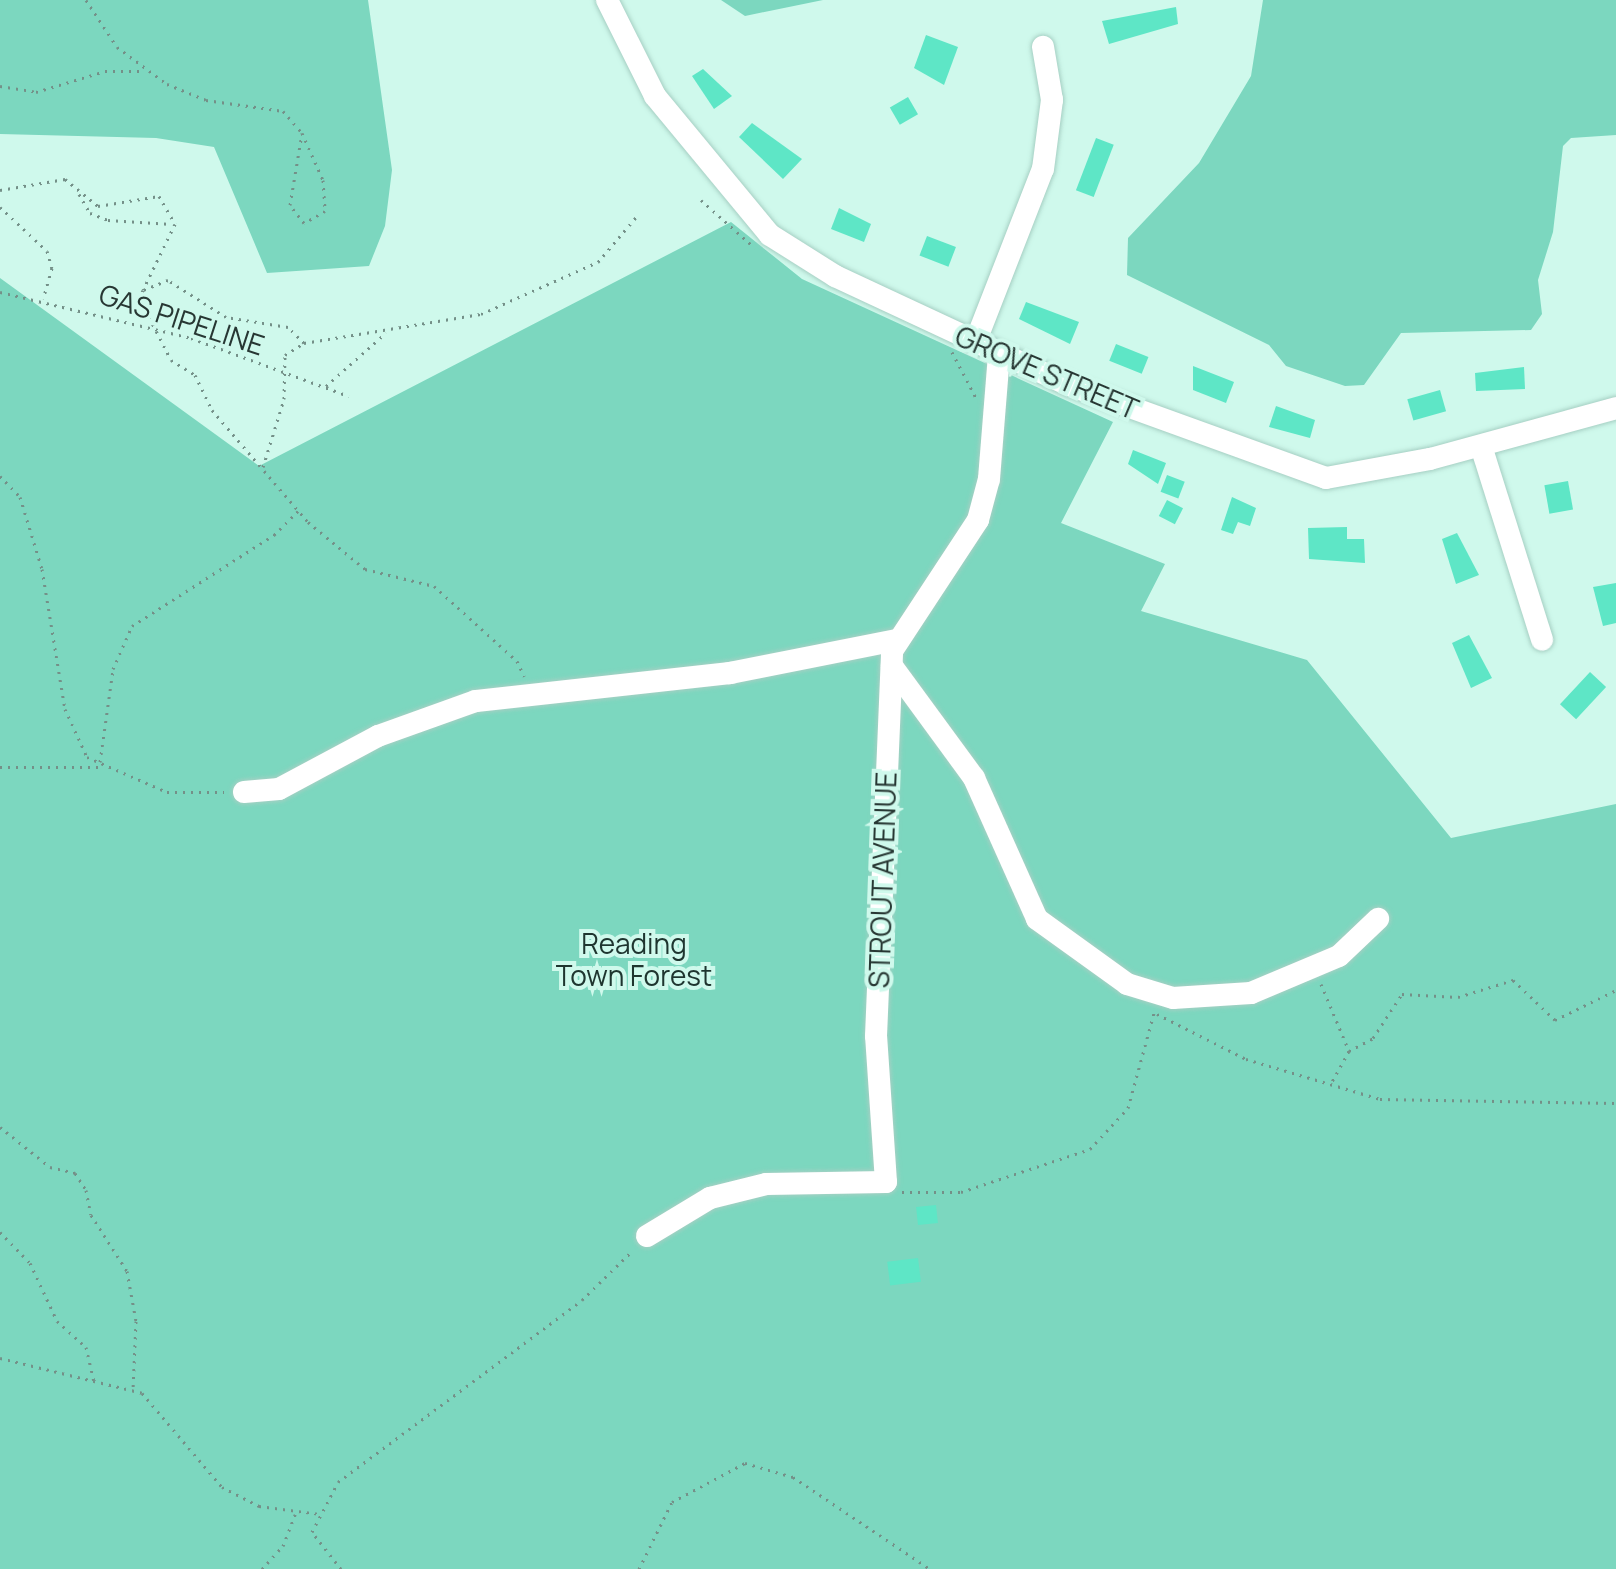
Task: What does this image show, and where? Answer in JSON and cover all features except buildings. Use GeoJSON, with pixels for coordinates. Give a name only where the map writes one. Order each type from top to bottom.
{"type":"FeatureCollection","features":[{"type":"Feature","properties":{"kind":"street","name":"GROVE STREET"},"geometry":{"type":"LineString","coordinates":[[607,0],[655,96],[758,225],[823,270],[999,355],[1311,477],[1353,477],[1481,446],[1616,408]]}},
{"type":"Feature","properties":{"kind":"street"},"geometry":{"type":"LineString","coordinates":[[975,343],[1043,169],[1052,93],[1043,47]]}},
{"type":"Feature","properties":{"kind":"street","name":"STROUT AVENUE"},"geometry":{"type":"LineString","coordinates":[[886,1182],[876,1036],[892,666],[896,640],[978,520],[989,479],[999,355]]}},
{"type":"Feature","properties":{"kind":"street"},"geometry":{"type":"LineString","coordinates":[[1481,446],[1542,640]]}},
{"type":"Feature","properties":{"kind":"street"},"geometry":{"type":"LineString","coordinates":[[244,792],[279,789],[438,710],[518,695],[730,673],[896,640]]}},
{"type":"Feature","properties":{"kind":"street"},"geometry":{"type":"LineString","coordinates":[[892,666],[974,778],[1037,919],[1090,963],[1152,1003],[1216,999],[1314,970],[1378,919]]}},
{"type":"Feature","properties":{"kind":"street"},"geometry":{"type":"LineString","coordinates":[[647,1236],[710,1198],[766,1184],[886,1182]]}},
{"type":"Feature","properties":{"kind":"path"},"geometry":{"type":"LineString","coordinates":[[86,0],[96,21],[143,71],[206,100],[273,107],[302,133],[325,198],[325,211],[304,223],[290,205],[302,133]]}},
{"type":"Feature","properties":{"kind":"path"},"geometry":{"type":"LineString","coordinates":[[0,86],[36,92],[114,70],[143,71]]}},
{"type":"Feature","properties":{"kind":"path"},"geometry":{"type":"LineString","coordinates":[[0,190],[65,179],[90,213],[108,220],[175,224]]}},
{"type":"Feature","properties":{"kind":"path"},"geometry":{"type":"LineString","coordinates":[[79,194],[98,206],[153,194],[175,224]]}},
{"type":"Feature","properties":{"kind":"path"},"geometry":{"type":"LineString","coordinates":[[0,207],[47,251],[52,268],[43,299]]}},
{"type":"Feature","properties":{"kind":"path"},"geometry":{"type":"LineString","coordinates":[[282,372],[285,355],[304,343],[386,333],[481,314],[582,272],[637,216]]}},
{"type":"Feature","properties":{"kind":"path"},"geometry":{"type":"LineString","coordinates":[[175,224],[135,309],[154,330],[171,360],[195,375],[212,410],[298,511],[365,569],[434,586],[517,661],[524,677],[518,695]]}},
{"type":"Feature","properties":{"kind":"path"},"geometry":{"type":"LineString","coordinates":[[143,290],[168,280],[226,317],[288,327],[304,343]]}},
{"type":"Feature","properties":{"kind":"path","name":"GAS PIPELINE"},"geometry":{"type":"LineString","coordinates":[[0,292],[43,299],[154,330],[349,396]]}},
{"type":"Feature","properties":{"kind":"path"},"geometry":{"type":"LineString","coordinates":[[325,387],[386,333]]}},
{"type":"Feature","properties":{"kind":"path"},"geometry":{"type":"LineString","coordinates":[[263,468],[287,374]]}},
{"type":"Feature","properties":{"kind":"path"},"geometry":{"type":"LineString","coordinates":[[0,476],[20,497],[42,569],[65,709],[87,757],[167,792],[244,792]]}},
{"type":"Feature","properties":{"kind":"path"},"geometry":{"type":"LineString","coordinates":[[99,764],[113,669],[132,626],[274,535],[298,511]]}},
{"type":"Feature","properties":{"kind":"path"},"geometry":{"type":"LineString","coordinates":[[0,767],[31,761],[105,767]]}},
{"type":"Feature","properties":{"kind":"path"},"geometry":{"type":"LineString","coordinates":[[1314,970],[1349,1051]]}},
{"type":"Feature","properties":{"kind":"path"},"geometry":{"type":"LineString","coordinates":[[1330,1085],[1349,1051],[1373,1038],[1402,994],[1458,997],[1513,980],[1555,1020],[1616,990]]}},
{"type":"Feature","properties":{"kind":"path"},"geometry":{"type":"LineString","coordinates":[[886,1182],[921,1197],[961,1192],[1090,1149],[1128,1108],[1152,1003],[1205,1042],[1330,1085],[1407,1102],[1616,1103]]}},
{"type":"Feature","properties":{"kind":"path"},"geometry":{"type":"LineString","coordinates":[[0,1127],[50,1167],[75,1173],[86,1190],[91,1215],[127,1271],[136,1321],[133,1391]]}},
{"type":"Feature","properties":{"kind":"path"},"geometry":{"type":"LineString","coordinates":[[0,1232],[30,1263],[57,1321],[86,1347],[94,1382]]}},
{"type":"Feature","properties":{"kind":"path"},"geometry":{"type":"LineString","coordinates":[[341,1569],[312,1532],[338,1482],[582,1300],[647,1236]]}},
{"type":"Feature","properties":{"kind":"path"},"geometry":{"type":"LineString","coordinates":[[0,1358],[133,1391],[222,1487],[295,1514],[321,1514]]}},
{"type":"Feature","properties":{"kind":"path"},"geometry":{"type":"LineString","coordinates":[[639,1569],[672,1502],[745,1463],[793,1477],[930,1569]]}},
{"type":"Feature","properties":{"kind":"path"},"geometry":{"type":"LineString","coordinates":[[262,1569],[283,1546],[295,1514]]}},
{"type":"Feature","properties":{"kind":"green space"},"geometry":{"type":"Polygon","coordinates":[[[0,0],[368,0],[392,170],[385,226],[369,266],[267,273],[214,147],[156,138],[0,134],[0,0]]]}},
{"type":"Feature","properties":{"kind":"green space"},"geometry":{"type":"Polygon","coordinates":[[[721,0],[823,0],[745,16],[721,0]]]}},
{"type":"Feature","properties":{"kind":"green space"},"geometry":{"type":"Polygon","coordinates":[[[1263,0],[1616,0],[1616,135],[1571,138],[1563,146],[1553,232],[1538,280],[1542,314],[1531,330],[1401,333],[1364,385],[1345,386],[1286,366],[1269,345],[1127,275],[1128,238],[1199,163],[1251,76],[1263,0]]]}},
{"type":"Feature","properties":{"kind":"green space","name":"Reading Town Forest"},"geometry":{"type":"Polygon","coordinates":[[[731,222],[802,279],[1113,422],[1061,523],[1165,564],[1141,611],[1307,660],[1451,838],[1616,804],[1616,1569],[0,1569],[0,278],[259,466],[731,222]]]}}]}
